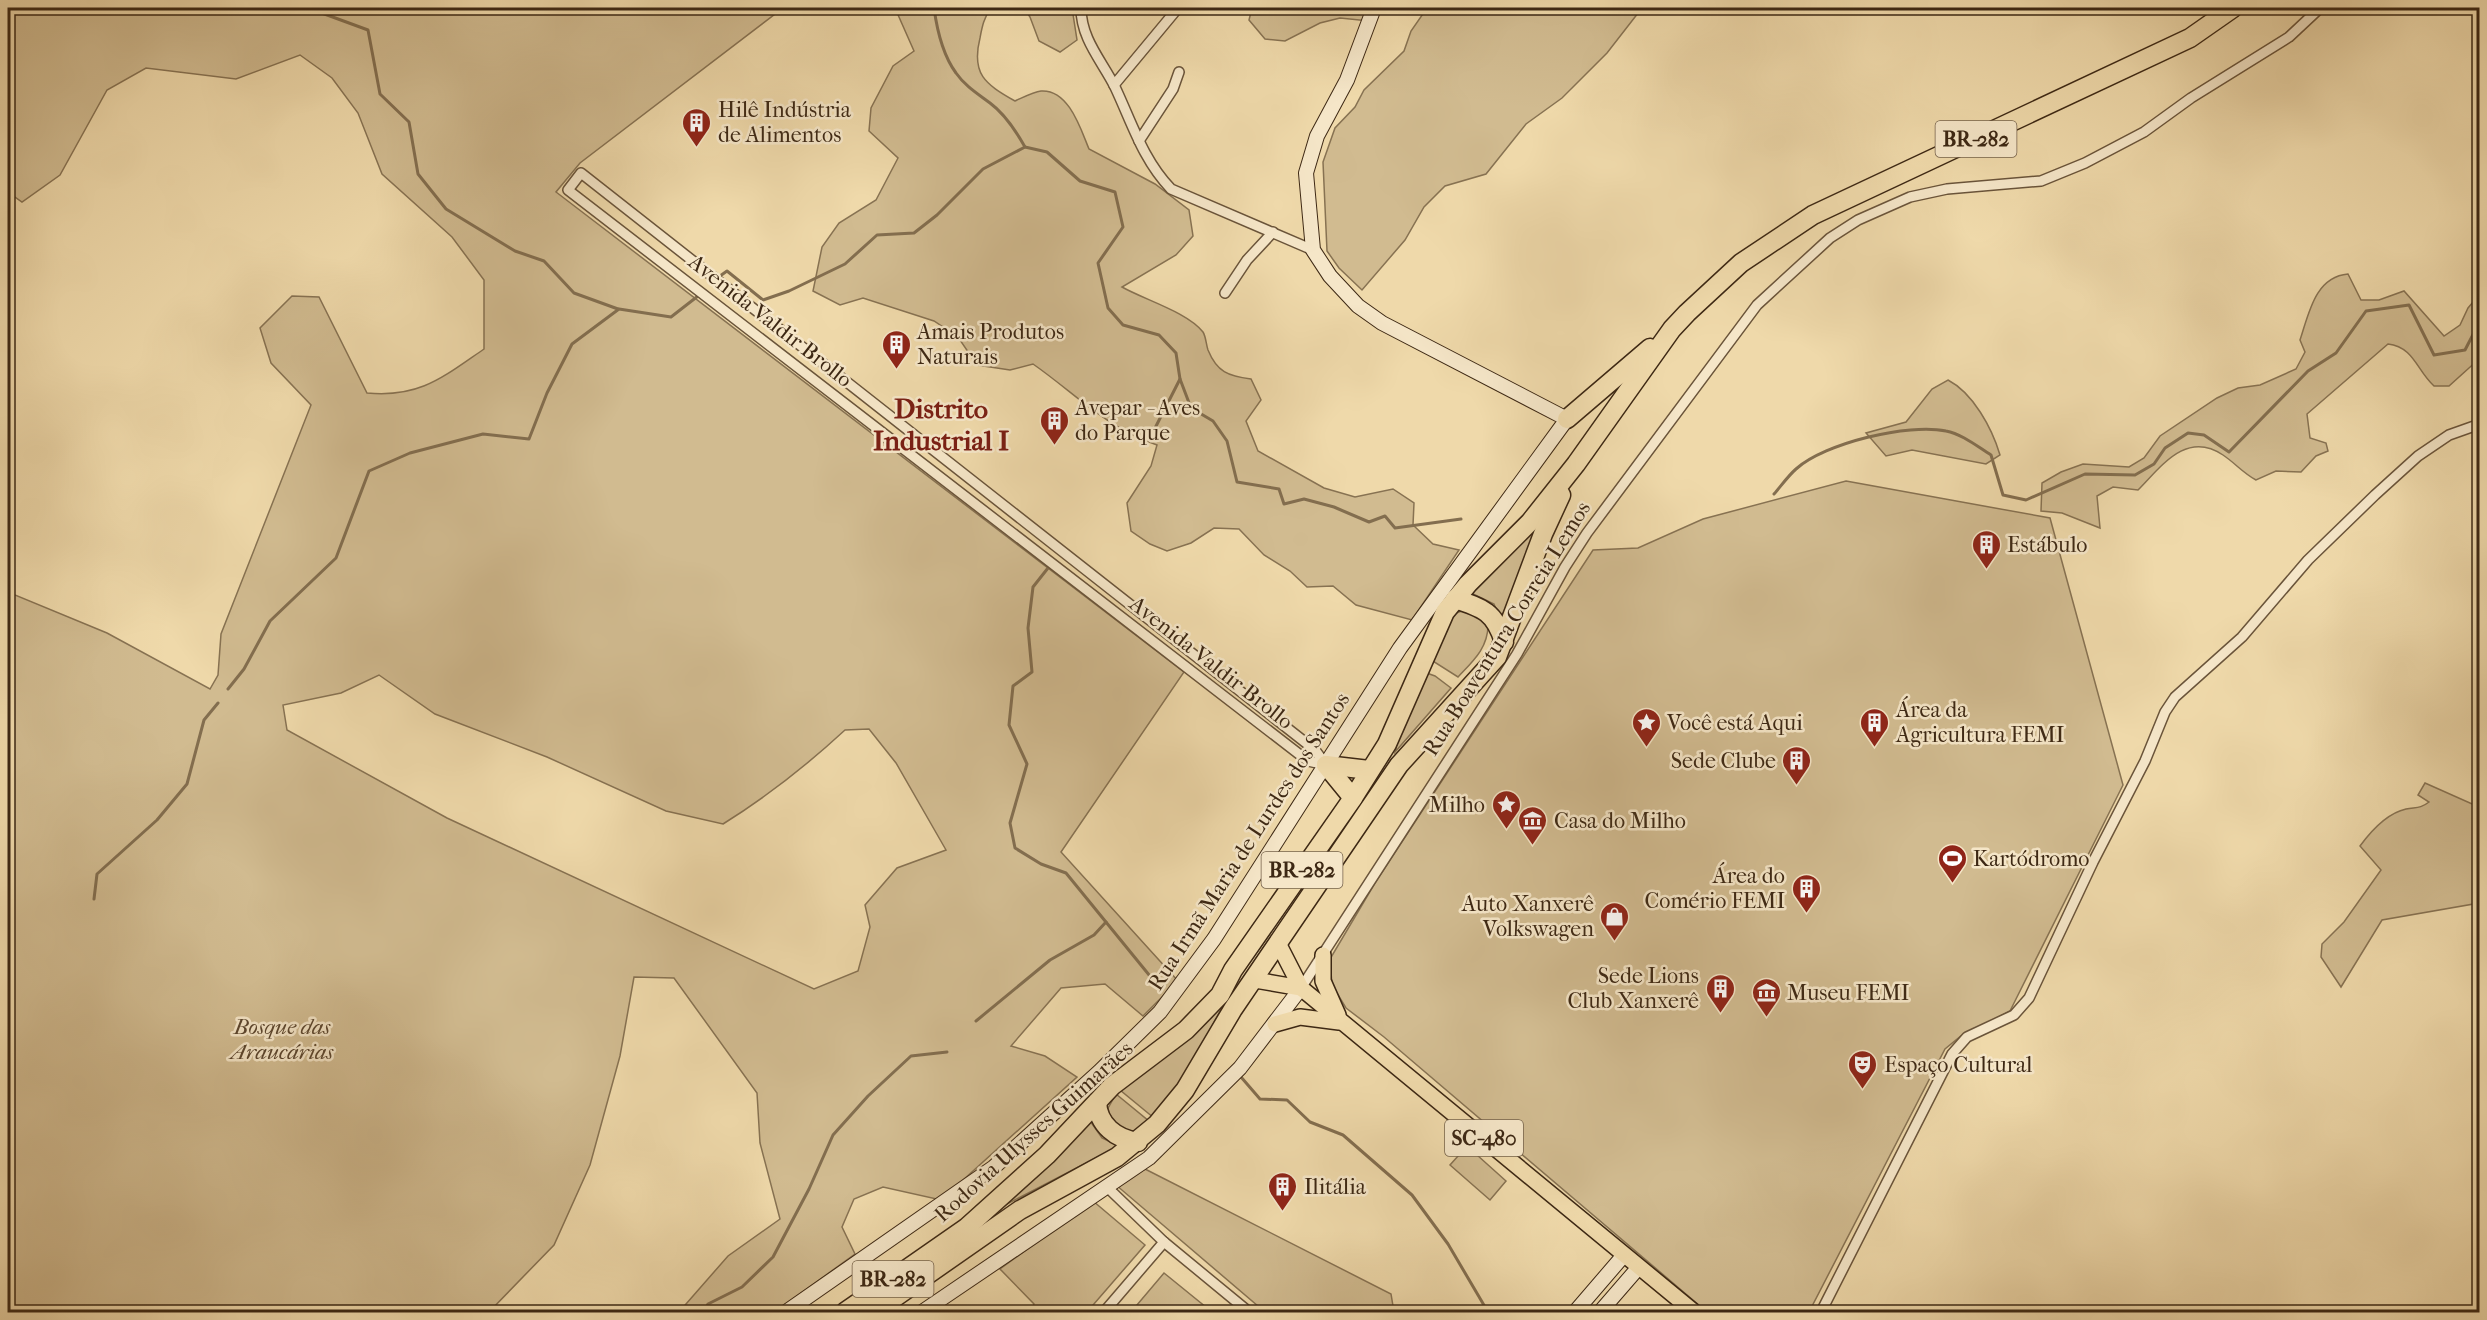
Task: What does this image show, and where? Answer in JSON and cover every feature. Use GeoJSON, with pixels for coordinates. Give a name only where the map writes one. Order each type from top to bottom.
{"type":"FeatureCollection","features":[{"type":"Feature","properties":{"kind":"highway","name":"Rodovia Ulysses Guimarães"},"geometry":{"type":"LineString","coordinates":[[844,1312],[966,1228],[1047,1155],[1112,1086],[1186,1030],[1220,994],[1233,969],[1353,798],[1386,744],[1435,630],[1455,599],[1530,522],[1576,464],[1672,329],[1741,263],[1813,215],[2190,38],[2233,8]]}},
{"type":"Feature","properties":{"kind":"highway"},"geometry":{"type":"LineString","coordinates":[[1567,419],[1672,329]]}},
{"type":"Feature","properties":{"kind":"highway","name":"Rodovia Ulysses Guimarães"},"geometry":{"type":"LineString","coordinates":[[874,1312],[1020,1210],[1117,1157],[1138,1142],[1185,1090],[1233,1009],[1280,945],[1399,765],[1497,657],[1551,514],[1576,464]]}},
{"type":"Feature","properties":{"kind":"highway"},"geometry":{"type":"LineString","coordinates":[[1455,599],[1473,605],[1491,615],[1497,622],[1504,642]]}},
{"type":"Feature","properties":{"kind":"highway"},"geometry":{"type":"LineString","coordinates":[[1326,765],[1369,770]]}},
{"type":"Feature","properties":{"kind":"highway"},"geometry":{"type":"LineString","coordinates":[[1326,765],[1353,798]]}},
{"type":"Feature","properties":{"kind":"highway"},"geometry":{"type":"LineString","coordinates":[[1097,1102],[1097,1112],[1107,1127],[1122,1138],[1138,1142]]}},
{"type":"Feature","properties":{"kind":"main road","name":"SC-480"},"geometry":{"type":"LineString","coordinates":[[1280,945],[1301,988],[1694,1312]]}},
{"type":"Feature","properties":{"kind":"main road"},"geometry":{"type":"LineString","coordinates":[[1323,955],[1323,981],[1342,1023]]}},
{"type":"Feature","properties":{"kind":"main road"},"geometry":{"type":"LineString","coordinates":[[1255,980],[1301,988]]}},
{"type":"Feature","properties":{"kind":"main road"},"geometry":{"type":"LineString","coordinates":[[1275,1024],[1300,1017],[1342,1023]]}},
{"type":"Feature","properties":{"kind":"street"},"geometry":{"type":"LineString","coordinates":[[1081,8],[1081,18],[1089,43],[1114,85],[1146,158],[1171,189],[1312,250]]}},
{"type":"Feature","properties":{"kind":"street"},"geometry":{"type":"LineString","coordinates":[[1114,85],[1178,8]]}},
{"type":"Feature","properties":{"kind":"street"},"geometry":{"type":"LineString","coordinates":[[1374,8],[1347,80],[1317,136],[1306,173],[1312,250],[1330,276],[1358,306],[1382,323],[1567,419]]}},
{"type":"Feature","properties":{"kind":"street","name":"Rua Boaventura Correia Lemos"},"geometry":{"type":"LineString","coordinates":[[922,1312],[1149,1158],[1240,1068],[1275,1024],[1323,955],[1517,654],[1564,567],[1587,533],[1757,305],[1830,238],[1858,220],[1910,197],[1947,189],[2041,181],[2127,143],[2191,98],[2289,37],[2320,8]]}},
{"type":"Feature","properties":{"kind":"street"},"geometry":{"type":"LineString","coordinates":[[1139,141],[1173,89],[1179,72]]}},
{"type":"Feature","properties":{"kind":"street","name":"Avenida Valdir Brollo"},"geometry":{"type":"LineString","coordinates":[[581,173],[1306,743],[1326,765],[1308,761],[568,190],[581,173]]}},
{"type":"Feature","properties":{"kind":"street"},"geometry":{"type":"LineString","coordinates":[[1225,293],[1242,267],[1273,232]]}},
{"type":"Feature","properties":{"kind":"street","name":"Rua Irmã Maria de Lurdes dos Santos"},"geometry":{"type":"LineString","coordinates":[[786,1312],[994,1167],[1099,1072],[1160,1012],[1214,939],[1400,648],[1567,419]]}},
{"type":"Feature","properties":{"kind":"street"},"geometry":{"type":"LineString","coordinates":[[1821,1312],[1952,1054],[1967,1037],[2014,1015],[2029,998],[2092,862],[2145,761],[2165,712],[2175,697],[2242,637],[2308,561],[2418,456],[2449,435],[2480,424]]}},
{"type":"Feature","properties":{"kind":"street"},"geometry":{"type":"LineString","coordinates":[[1107,1186],[1164,1242],[1249,1312]]}},
{"type":"Feature","properties":{"kind":"street"},"geometry":{"type":"LineString","coordinates":[[1104,1312],[1164,1242]]}},
{"type":"Feature","properties":{"kind":"street"},"geometry":{"type":"LineString","coordinates":[[1575,1312],[1624,1255]]}},
{"type":"Feature","properties":{"kind":"street"},"geometry":{"type":"LineString","coordinates":[[1600,1312],[1639,1267]]}},
{"type":"Feature","properties":{"kind":"green space","name":"Bosque das Araucárias"},"geometry":{"type":"Polygon","coordinates":[[[8,8],[783,8],[580,163],[556,192],[1184,672],[1061,852],[1178,981],[1143,1016],[1105,984],[1061,988],[1011,1046],[1045,1056],[1077,1077],[941,1200],[883,1187],[854,1199],[842,1227],[855,1254],[775,1312],[679,1312],[728,1256],[780,1219],[760,1143],[757,1093],[674,978],[634,977],[620,1056],[590,1165],[554,1245],[489,1312],[8,1312],[8,592],[107,633],[210,689],[218,675],[221,634],[311,405],[271,363],[260,328],[292,296],[319,297],[367,393],[386,394],[416,389],[443,377],[484,349],[484,280],[452,237],[382,174],[358,113],[332,78],[300,55],[236,79],[146,68],[107,90],[60,175],[22,202],[8,192],[8,8]],[[379,675],[341,693],[283,705],[287,730],[447,818],[814,989],[858,971],[870,927],[865,905],[897,868],[946,850],[896,763],[869,729],[845,730],[786,780],[723,824],[666,811],[547,757],[435,714],[379,675]]]}},
{"type":"Feature","properties":{"kind":"green space"},"geometry":{"type":"Polygon","coordinates":[[[895,8],[991,8],[984,22],[977,61],[988,83],[1015,101],[1041,91],[1051,92],[1059,97],[1066,103],[1078,122],[1089,149],[1155,184],[1189,210],[1193,236],[1176,255],[1122,287],[1187,318],[1203,332],[1211,357],[1219,368],[1224,372],[1251,379],[1261,400],[1246,421],[1258,451],[1324,488],[1355,497],[1393,489],[1414,503],[1413,525],[1433,544],[1459,550],[1412,620],[1356,605],[1333,586],[1307,587],[1290,571],[1264,555],[1239,529],[1214,528],[1191,543],[1167,551],[1150,544],[1131,531],[1127,503],[1151,466],[1157,445],[1139,438],[1106,419],[1033,364],[1010,370],[977,365],[958,337],[934,321],[863,298],[840,305],[813,291],[822,247],[839,223],[876,200],[898,158],[869,131],[871,108],[893,66],[914,51],[895,8]]]}},
{"type":"Feature","properties":{"kind":"green space"},"geometry":{"type":"Polygon","coordinates":[[[1024,8],[1072,8],[1077,40],[1060,52],[1039,41],[1024,8]]]}},
{"type":"Feature","properties":{"kind":"green space"},"geometry":{"type":"Polygon","coordinates":[[[1252,8],[1374,8],[1369,21],[1340,18],[1320,23],[1285,41],[1265,39],[1249,20],[1252,8]]]}},
{"type":"Feature","properties":{"kind":"green space"},"geometry":{"type":"Polygon","coordinates":[[[1427,8],[1642,8],[1607,53],[1562,98],[1526,124],[1486,174],[1445,186],[1424,207],[1405,240],[1362,290],[1339,268],[1327,251],[1323,162],[1335,128],[1355,107],[1364,90],[1404,51],[1411,31],[1427,8]]]}},
{"type":"Feature","properties":{"kind":"green space"},"geometry":{"type":"Polygon","coordinates":[[[2348,274],[2361,300],[2379,300],[2404,291],[2444,336],[2460,325],[2468,308],[2479,295],[2479,359],[2449,386],[2434,386],[2404,350],[2388,344],[2307,414],[2310,438],[2326,443],[2328,451],[2316,456],[2301,472],[2276,471],[2256,480],[2223,455],[2210,448],[2197,447],[2175,454],[2138,490],[2113,487],[2097,496],[2100,528],[2062,513],[2041,511],[2042,483],[2061,472],[2083,464],[2129,467],[2144,458],[2160,436],[2217,398],[2238,388],[2260,385],[2296,369],[2305,352],[2300,340],[2315,298],[2328,282],[2348,274]]]}},
{"type":"Feature","properties":{"kind":"green space"},"geometry":{"type":"Polygon","coordinates":[[[1948,380],[1966,393],[1980,412],[2000,455],[1986,464],[1912,450],[1886,456],[1866,433],[1906,422],[1932,389],[1948,380]]]}},
{"type":"Feature","properties":{"kind":"green space"},"geometry":{"type":"Polygon","coordinates":[[[1846,481],[2050,518],[2123,785],[2010,1011],[1961,1036],[1945,1049],[1809,1312],[1707,1312],[1384,1037],[1346,1008],[1332,985],[1330,959],[1375,883],[1593,550],[1638,548],[1703,519],[1846,481]]]}},
{"type":"Feature","properties":{"kind":"green space"},"geometry":{"type":"Polygon","coordinates":[[[1545,512],[1500,619],[1494,604],[1469,592],[1545,512]]]}},
{"type":"Feature","properties":{"kind":"green space"},"geometry":{"type":"Polygon","coordinates":[[[1464,610],[1473,612],[1488,625],[1485,641],[1479,654],[1458,677],[1428,658],[1454,614],[1464,610]]]}},
{"type":"Feature","properties":{"kind":"green space"},"geometry":{"type":"Polygon","coordinates":[[[1421,671],[1435,676],[1451,688],[1395,752],[1400,728],[1421,671]]]}},
{"type":"Feature","properties":{"kind":"green space"},"geometry":{"type":"Polygon","coordinates":[[[2425,783],[2479,807],[2479,903],[2382,920],[2341,987],[2321,957],[2322,944],[2344,922],[2381,870],[2360,846],[2393,814],[2420,807],[2429,802],[2418,795],[2425,783]]]}},
{"type":"Feature","properties":{"kind":"green space"},"geometry":{"type":"Polygon","coordinates":[[[1226,1000],[1186,1075],[1154,1118],[1120,1090],[1190,1038],[1226,1000]]]}},
{"type":"Feature","properties":{"kind":"green space"},"geometry":{"type":"Polygon","coordinates":[[[1116,1094],[1150,1122],[1131,1133],[1118,1129],[1107,1110],[1116,1094]]]}},
{"type":"Feature","properties":{"kind":"green space"},"geometry":{"type":"Polygon","coordinates":[[[1088,1118],[1102,1138],[1119,1146],[1005,1205],[1049,1165],[1088,1118]]]}},
{"type":"Feature","properties":{"kind":"green space"},"geometry":{"type":"Polygon","coordinates":[[[1467,1146],[1506,1181],[1490,1200],[1450,1165],[1467,1146]]]}},
{"type":"Feature","properties":{"kind":"green space"},"geometry":{"type":"Polygon","coordinates":[[[1145,1169],[1391,1294],[1394,1312],[1265,1312],[1116,1185],[1145,1169]]]}},
{"type":"Feature","properties":{"kind":"green space"},"geometry":{"type":"Polygon","coordinates":[[[1093,1201],[1145,1245],[1087,1312],[1031,1312],[1034,1304],[1000,1269],[1093,1201]]]}},
{"type":"Feature","properties":{"kind":"green space"},"geometry":{"type":"Polygon","coordinates":[[[1164,1273],[1212,1312],[1131,1312],[1164,1273]]]}},
{"type":"Feature","properties":{"kind":"waterway"},"geometry":{"type":"LineString","coordinates":[[934,8],[941,42],[951,66],[968,86],[1001,112],[1025,147],[1047,152],[1080,181],[1115,192],[1123,227],[1098,263],[1108,308],[1123,325],[1159,335],[1176,353],[1180,379],[1191,408],[1213,421],[1227,441],[1237,482],[1279,489],[1284,504],[1304,499],[1334,507],[1369,522],[1385,516],[1395,528],[1461,519]]}},
{"type":"Feature","properties":{"kind":"waterway"},"geometry":{"type":"LineString","coordinates":[[319,12],[368,30],[380,94],[409,122],[418,174],[446,209],[515,251],[544,261],[574,293],[618,309]]}},
{"type":"Feature","properties":{"kind":"waterway"},"geometry":{"type":"LineString","coordinates":[[720,276],[727,271],[763,300],[789,291],[845,264],[877,235],[914,233],[937,215],[983,169],[1025,147]]}},
{"type":"Feature","properties":{"kind":"waterway"},"geometry":{"type":"LineString","coordinates":[[228,689],[244,669],[270,621],[336,558],[369,471],[410,453],[483,434],[529,439],[547,393],[572,344],[619,309],[671,317],[698,296]]}},
{"type":"Feature","properties":{"kind":"waterway"},"geometry":{"type":"LineString","coordinates":[[1774,494],[1796,469],[1826,451],[1868,437],[1911,430],[1946,431],[1970,441],[1991,455],[2003,495],[2026,500],[2085,474],[2135,475],[2154,464],[2165,448],[2188,433],[2204,435],[2229,452],[2308,371],[2336,353],[2366,311],[2409,305],[2434,355],[2465,350],[2480,321]]}},
{"type":"Feature","properties":{"kind":"waterway"},"geometry":{"type":"LineString","coordinates":[[1151,436],[1180,379]]}},
{"type":"Feature","properties":{"kind":"waterway"},"geometry":{"type":"LineString","coordinates":[[1048,568],[1033,587],[1028,628],[1032,672],[1013,686],[1009,725],[1027,764],[1010,823],[1015,848],[1041,864],[1066,873],[1154,981]]}},
{"type":"Feature","properties":{"kind":"waterway"},"geometry":{"type":"LineString","coordinates":[[94,899],[97,874],[157,820],[187,784],[204,720],[218,703]]}},
{"type":"Feature","properties":{"kind":"waterway"},"geometry":{"type":"LineString","coordinates":[[976,1021],[1050,960],[1094,935],[1106,922]]}},
{"type":"Feature","properties":{"kind":"waterway"},"geometry":{"type":"LineString","coordinates":[[704,1312],[708,1304],[742,1287],[773,1257],[809,1189],[833,1135],[868,1096],[911,1056],[947,1052]]}},
{"type":"Feature","properties":{"kind":"waterway"},"geometry":{"type":"LineString","coordinates":[[1241,1077],[1260,1099],[1287,1100],[1310,1122],[1343,1135],[1412,1195],[1448,1244],[1488,1312]]}},
{"type":"Feature","properties":{"kind":"place","name":"Hilê Indústria de Alimentos"},"geometry":{"type":"Point","coordinates":[697,148]}},
{"type":"Feature","properties":{"kind":"place","name":"Amais Produtos Naturais"},"geometry":{"type":"Point","coordinates":[896,370]}},
{"type":"Feature","properties":{"kind":"place","name":"Avepar - Aves do Parque"},"geometry":{"type":"Point","coordinates":[1054,446]}},
{"type":"Feature","properties":{"kind":"place","name":"Estábulo"},"geometry":{"type":"Point","coordinates":[1986,570]}},
{"type":"Feature","properties":{"kind":"place","name":"Você está Aqui"},"geometry":{"type":"Point","coordinates":[1646,748]}},
{"type":"Feature","properties":{"kind":"place","name":"Área da Agricultura FEMI"},"geometry":{"type":"Point","coordinates":[1875,748]}},
{"type":"Feature","properties":{"kind":"place","name":"Sede Clube"},"geometry":{"type":"Point","coordinates":[1797,786]}},
{"type":"Feature","properties":{"kind":"place","name":"Milho"},"geometry":{"type":"Point","coordinates":[1506,830]}},
{"type":"Feature","properties":{"kind":"place","name":"Casa do Milho"},"geometry":{"type":"Point","coordinates":[1533,846]}},
{"type":"Feature","properties":{"kind":"place","name":"Kartódromo"},"geometry":{"type":"Point","coordinates":[1952,884]}},
{"type":"Feature","properties":{"kind":"place","name":"Área do Comério FEMI"},"geometry":{"type":"Point","coordinates":[1806,914]}},
{"type":"Feature","properties":{"kind":"place","name":"Auto Xanxerê Volkswagen"},"geometry":{"type":"Point","coordinates":[1615,942]}},
{"type":"Feature","properties":{"kind":"place","name":"Sede Lions Club Xanxerê"},"geometry":{"type":"Point","coordinates":[1720,1014]}},
{"type":"Feature","properties":{"kind":"place","name":"Museu FEMI"},"geometry":{"type":"Point","coordinates":[1766,1018]}},
{"type":"Feature","properties":{"kind":"place","name":"Espaço Cultural"},"geometry":{"type":"Point","coordinates":[1863,1090]}},
{"type":"Feature","properties":{"kind":"place","name":"Ilitália"},"geometry":{"type":"Point","coordinates":[1283,1212]}},
{"type":"Feature","properties":{"kind":"district","name":"Distrito Industrial I"},"geometry":{"type":"Point","coordinates":[941,424]}}]}
